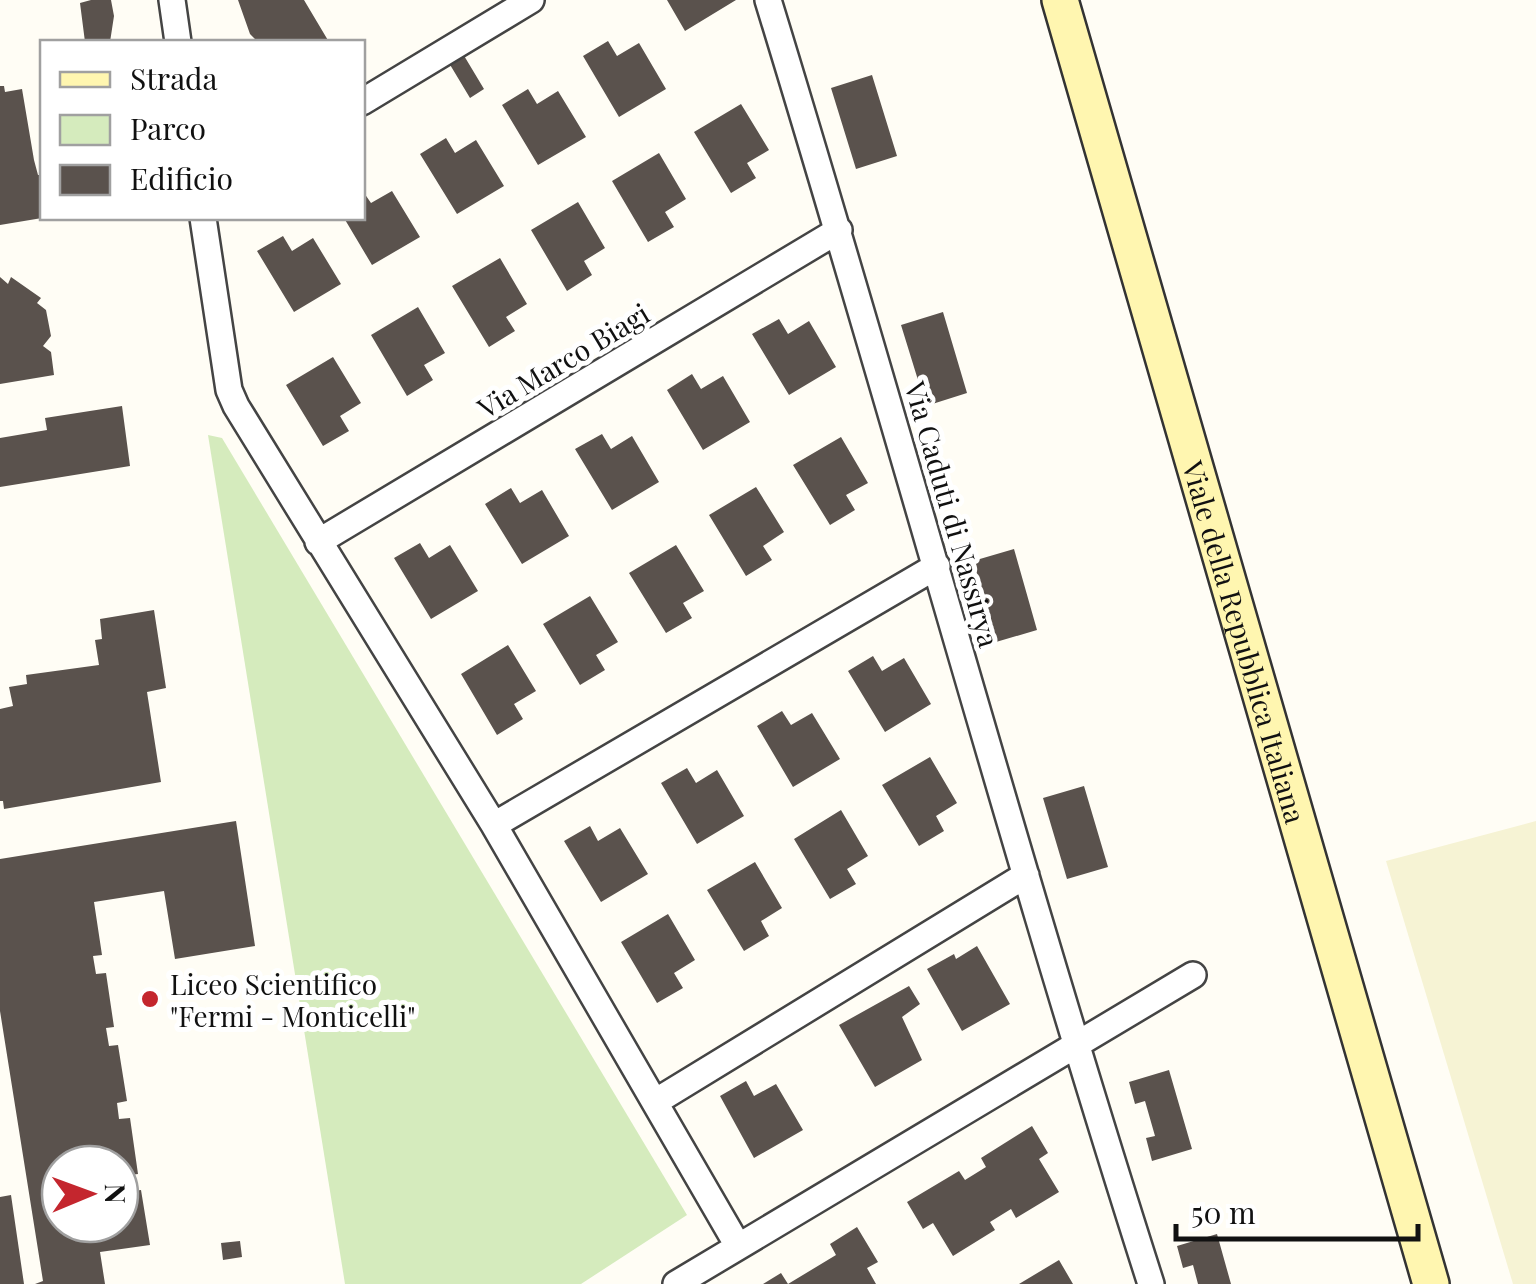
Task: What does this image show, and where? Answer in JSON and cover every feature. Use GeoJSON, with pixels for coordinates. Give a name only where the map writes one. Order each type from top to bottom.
{"type":"FeatureCollection","features":[{"type":"Feature","properties":{"kind":"street"},"geometry":{"type":"LineString","coordinates":[[172,0],[178,40]]}},
{"type":"Feature","properties":{"kind":"street"},"geometry":{"type":"LineString","coordinates":[[365,100],[531,0]]}},
{"type":"Feature","properties":{"kind":"street","name":"Via Caduti di Nassirya"},"geometry":{"type":"LineString","coordinates":[[768,0],[1075,1046],[1151,1284]]}},
{"type":"Feature","properties":{"kind":"street","name":"Viale della Repubblica Italiana"},"geometry":{"type":"LineString","coordinates":[[1060,0],[1432,1284]]}},
{"type":"Feature","properties":{"kind":"street"},"geometry":{"type":"LineString","coordinates":[[203,220],[229,390],[318,542],[494,825],[738,1246]]}},
{"type":"Feature","properties":{"kind":"street","name":"Via Marco Biagi"},"geometry":{"type":"LineString","coordinates":[[318,542],[838,230]]}},
{"type":"Feature","properties":{"kind":"street"},"geometry":{"type":"LineString","coordinates":[[494,825],[936,566]]}},
{"type":"Feature","properties":{"kind":"street"},"geometry":{"type":"LineString","coordinates":[[655,1102],[1026,875]]}},
{"type":"Feature","properties":{"kind":"street"},"geometry":{"type":"LineString","coordinates":[[676,1284],[1194,975]]}},
{"type":"Feature","properties":{"kind":"shaded area"},"geometry":{"type":"Polygon","coordinates":[[[1536,821],[1536,1284],[1513,1284],[1386,861],[1536,821]]]}},
{"type":"Feature","properties":{"kind":"green space"},"geometry":{"type":"Polygon","coordinates":[[[208,435],[222,438],[687,1215],[581,1284],[345,1284],[208,435]]]}},
{"type":"Feature","properties":{"kind":"building"},"geometry":{"type":"Polygon","coordinates":[[[111,0],[114,16],[110,40],[85,40],[80,3],[111,0]]]}},
{"type":"Feature","properties":{"kind":"building"},"geometry":{"type":"Polygon","coordinates":[[[238,0],[304,0],[328,40],[256,40],[250,34],[238,0]]]}},
{"type":"Feature","properties":{"kind":"building"},"geometry":{"type":"Polygon","coordinates":[[[667,0],[736,0],[685,31],[667,0]]]}},
{"type":"Feature","properties":{"kind":"building"},"geometry":{"type":"Polygon","coordinates":[[[608,41],[617,56],[639,43],[666,89],[619,117],[583,56],[608,41]]]}},
{"type":"Feature","properties":{"kind":"building"},"geometry":{"type":"Polygon","coordinates":[[[463,54],[484,89],[470,98],[449,63],[463,54]]]}},
{"type":"Feature","properties":{"kind":"building"},"geometry":{"type":"Polygon","coordinates":[[[872,75],[897,156],[856,169],[831,88],[872,75]]]}},
{"type":"Feature","properties":{"kind":"building"},"geometry":{"type":"Polygon","coordinates":[[[0,86],[4,86],[5,92],[22,89],[40,175],[40,218],[0,225],[0,86]]]}},
{"type":"Feature","properties":{"kind":"building"},"geometry":{"type":"Polygon","coordinates":[[[528,89],[537,104],[558,91],[586,137],[538,165],[502,105],[528,89]]]}},
{"type":"Feature","properties":{"kind":"building"},"geometry":{"type":"Polygon","coordinates":[[[741,104],[769,150],[747,163],[756,178],[731,193],[694,132],[741,104]]]}},
{"type":"Feature","properties":{"kind":"building"},"geometry":{"type":"Polygon","coordinates":[[[446,138],[455,153],[476,140],[504,186],[457,214],[420,154],[446,138]]]}},
{"type":"Feature","properties":{"kind":"building"},"geometry":{"type":"Polygon","coordinates":[[[659,153],[686,199],[665,212],[674,227],[648,242],[612,181],[659,153]]]}},
{"type":"Feature","properties":{"kind":"building"},"geometry":{"type":"Polygon","coordinates":[[[392,191],[420,237],[372,265],[345,220],[365,220],[365,194],[371,203],[392,191]]]}},
{"type":"Feature","properties":{"kind":"building"},"geometry":{"type":"Polygon","coordinates":[[[578,202],[605,248],[584,261],[592,275],[567,291],[531,230],[578,202]]]}},
{"type":"Feature","properties":{"kind":"building"},"geometry":{"type":"Polygon","coordinates":[[[283,236],[292,251],[313,238],[341,284],[294,312],[257,251],[283,236]]]}},
{"type":"Feature","properties":{"kind":"building"},"geometry":{"type":"Polygon","coordinates":[[[500,258],[527,304],[506,317],[515,331],[489,347],[452,286],[500,258]]]}},
{"type":"Feature","properties":{"kind":"building"},"geometry":{"type":"Polygon","coordinates":[[[0,277],[8,284],[11,277],[41,298],[37,303],[46,310],[51,336],[43,346],[51,352],[54,375],[0,384],[0,277]]]}},
{"type":"Feature","properties":{"kind":"building"},"geometry":{"type":"Polygon","coordinates":[[[418,307],[445,353],[424,365],[433,380],[407,396],[371,335],[418,307]]]}},
{"type":"Feature","properties":{"kind":"building"},"geometry":{"type":"Polygon","coordinates":[[[943,312],[967,393],[926,406],[901,325],[943,312]]]}},
{"type":"Feature","properties":{"kind":"building"},"geometry":{"type":"Polygon","coordinates":[[[779,319],[788,334],[809,321],[836,367],[789,395],[752,334],[779,319]]]}},
{"type":"Feature","properties":{"kind":"building"},"geometry":{"type":"Polygon","coordinates":[[[333,357],[361,403],[340,416],[349,431],[323,446],[286,385],[333,357]]]}},
{"type":"Feature","properties":{"kind":"building"},"geometry":{"type":"Polygon","coordinates":[[[692,374],[701,389],[723,376],[750,422],[703,450],[667,390],[692,374]]]}},
{"type":"Feature","properties":{"kind":"building"},"geometry":{"type":"Polygon","coordinates":[[[122,406],[130,466],[0,487],[0,438],[47,430],[45,418],[122,406]]]}},
{"type":"Feature","properties":{"kind":"building"},"geometry":{"type":"Polygon","coordinates":[[[602,434],[611,449],[632,436],[659,482],[612,510],[575,449],[602,434]]]}},
{"type":"Feature","properties":{"kind":"building"},"geometry":{"type":"Polygon","coordinates":[[[841,437],[868,483],[846,495],[855,510],[830,525],[793,465],[841,437]]]}},
{"type":"Feature","properties":{"kind":"building"},"geometry":{"type":"Polygon","coordinates":[[[756,487],[784,532],[763,546],[772,560],[746,576],[709,515],[756,487]]]}},
{"type":"Feature","properties":{"kind":"building"},"geometry":{"type":"Polygon","coordinates":[[[511,488],[520,503],[542,490],[569,536],[522,564],[485,504],[511,488]]]}},
{"type":"Feature","properties":{"kind":"building"},"geometry":{"type":"Polygon","coordinates":[[[420,543],[429,558],[450,545],[478,591],[431,619],[394,558],[420,543]]]}},
{"type":"Feature","properties":{"kind":"building"},"geometry":{"type":"Polygon","coordinates":[[[676,545],[704,591],[683,603],[692,618],[666,633],[629,573],[676,545]]]}},
{"type":"Feature","properties":{"kind":"building"},"geometry":{"type":"Polygon","coordinates":[[[1014,549],[1037,630],[996,642],[973,561],[1014,549]]]}},
{"type":"Feature","properties":{"kind":"building"},"geometry":{"type":"Polygon","coordinates":[[[590,596],[618,642],[596,655],[605,670],[580,685],[543,624],[590,596]]]}},
{"type":"Feature","properties":{"kind":"building"},"geometry":{"type":"Polygon","coordinates":[[[154,610],[166,688],[147,692],[161,782],[4,809],[0,801],[0,709],[13,706],[9,687],[27,684],[26,675],[99,665],[95,640],[102,639],[100,619],[154,610]]]}},
{"type":"Feature","properties":{"kind":"building"},"geometry":{"type":"Polygon","coordinates":[[[508,645],[536,691],[514,704],[523,719],[497,735],[461,674],[508,645]]]}},
{"type":"Feature","properties":{"kind":"building"},"geometry":{"type":"Polygon","coordinates":[[[873,656],[882,671],[904,658],[931,704],[885,732],[848,671],[873,656]]]}},
{"type":"Feature","properties":{"kind":"building"},"geometry":{"type":"Polygon","coordinates":[[[782,711],[791,725],[812,713],[840,759],[793,787],[757,726],[782,711]]]}},
{"type":"Feature","properties":{"kind":"building"},"geometry":{"type":"Polygon","coordinates":[[[930,757],[957,803],[936,816],[944,831],[919,846],[882,785],[930,757]]]}},
{"type":"Feature","properties":{"kind":"building"},"geometry":{"type":"Polygon","coordinates":[[[687,768],[696,783],[717,770],[744,816],[697,844],[661,783],[687,768]]]}},
{"type":"Feature","properties":{"kind":"building"},"geometry":{"type":"Polygon","coordinates":[[[1084,786],[1108,867],[1067,879],[1043,798],[1084,786]]]}},
{"type":"Feature","properties":{"kind":"building"},"geometry":{"type":"Polygon","coordinates":[[[841,810],[868,856],[847,869],[856,884],[830,899],[794,839],[841,810]]]}},
{"type":"Feature","properties":{"kind":"building"},"geometry":{"type":"Polygon","coordinates":[[[236,821],[255,946],[175,959],[164,891],[94,902],[102,955],[93,956],[96,974],[106,973],[114,1027],[106,1028],[109,1046],[118,1045],[127,1101],[117,1103],[119,1119],[130,1118],[134,1144],[40,1144],[40,1244],[140,1244],[141,1190],[150,1245],[100,1252],[105,1284],[35,1284],[43,1281],[0,1011],[0,859],[236,821]]]}},
{"type":"Feature","properties":{"kind":"building"},"geometry":{"type":"Polygon","coordinates":[[[590,826],[598,841],[620,828],[648,874],[601,902],[564,841],[590,826]]]}},
{"type":"Feature","properties":{"kind":"building"},"geometry":{"type":"Polygon","coordinates":[[[755,862],[782,908],[761,921],[769,936],[744,951],[707,890],[755,862]]]}},
{"type":"Feature","properties":{"kind":"building"},"geometry":{"type":"Polygon","coordinates":[[[668,914],[695,960],[674,973],[683,988],[657,1003],[621,942],[668,914]]]}},
{"type":"Feature","properties":{"kind":"building"},"geometry":{"type":"Polygon","coordinates":[[[977,946],[1010,1004],[962,1031],[927,969],[954,954],[956,959],[977,946]]]}},
{"type":"Feature","properties":{"kind":"building"},"geometry":{"type":"Polygon","coordinates":[[[909,986],[920,1004],[902,1017],[922,1060],[875,1087],[839,1025],[909,986]]]}},
{"type":"Feature","properties":{"kind":"building"},"geometry":{"type":"Polygon","coordinates":[[[1169,1070],[1192,1149],[1152,1161],[1146,1138],[1155,1136],[1145,1101],[1135,1104],[1129,1082],[1169,1070]]]}},
{"type":"Feature","properties":{"kind":"building"},"geometry":{"type":"Polygon","coordinates":[[[746,1081],[754,1096],[776,1084],[803,1130],[754,1158],[720,1096],[746,1081]]]}},
{"type":"Feature","properties":{"kind":"building"},"geometry":{"type":"Polygon","coordinates":[[[1032,1126],[1048,1153],[1039,1159],[1059,1192],[1016,1218],[1011,1209],[990,1222],[995,1230],[953,1256],[933,1223],[923,1229],[907,1202],[959,1171],[965,1180],[986,1167],[981,1158],[1032,1126]]]}},
{"type":"Feature","properties":{"kind":"building"},"geometry":{"type":"Polygon","coordinates":[[[11,1195],[24,1284],[0,1284],[0,1197],[11,1195]]]}},
{"type":"Feature","properties":{"kind":"building"},"geometry":{"type":"Polygon","coordinates":[[[857,1227],[878,1262],[867,1268],[876,1284],[788,1284],[836,1255],[830,1244],[857,1227]]]}},
{"type":"Feature","properties":{"kind":"building"},"geometry":{"type":"Polygon","coordinates":[[[1217,1234],[1231,1284],[1198,1284],[1193,1265],[1183,1268],[1177,1246],[1217,1234]]]}},
{"type":"Feature","properties":{"kind":"building"},"geometry":{"type":"Polygon","coordinates":[[[240,1241],[242,1257],[223,1260],[221,1243],[240,1241]]]}},
{"type":"Feature","properties":{"kind":"building"},"geometry":{"type":"Polygon","coordinates":[[[1059,1260],[1073,1284],[1019,1284],[1059,1260]]]}},
{"type":"Feature","properties":{"kind":"building"},"geometry":{"type":"Polygon","coordinates":[[[781,1273],[788,1284],[763,1284],[781,1273]]]}},
{"type":"Feature","properties":{"kind":"place","name":"Liceo Scientifico \"Fermi - Monticelli\""},"geometry":{"type":"Point","coordinates":[150,999]}}]}
